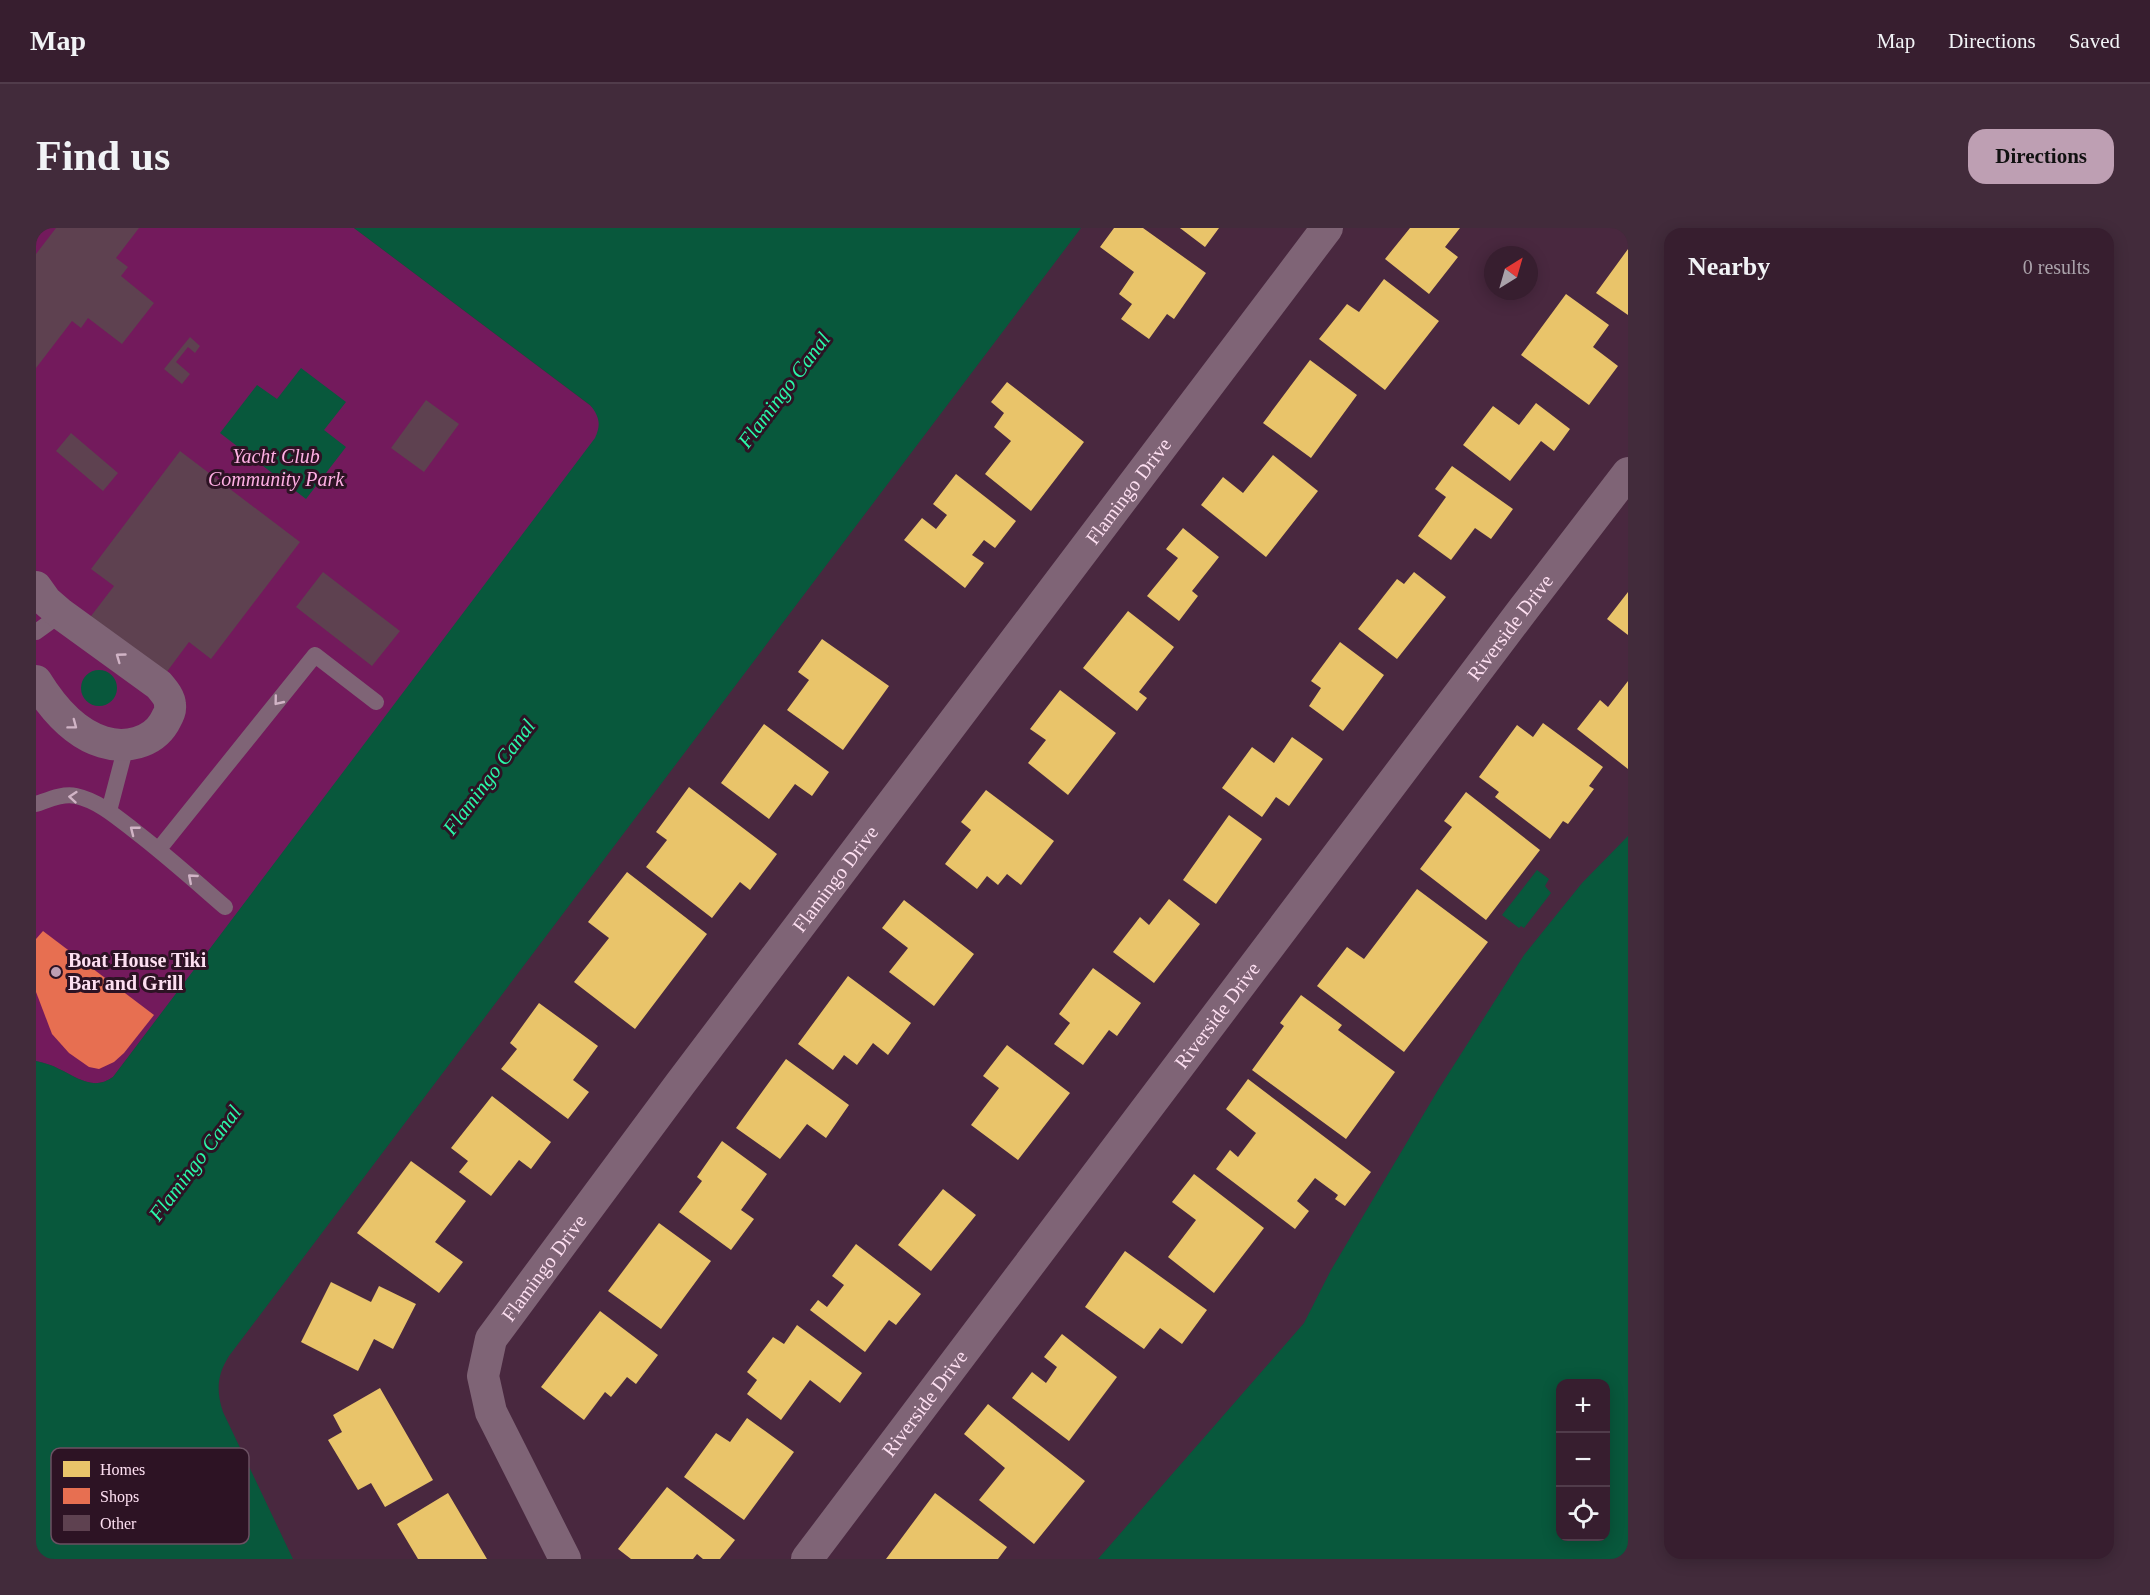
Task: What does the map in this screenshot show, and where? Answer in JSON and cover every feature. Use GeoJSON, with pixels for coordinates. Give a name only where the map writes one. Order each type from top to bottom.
{"type":"FeatureCollection","features":[{"type":"Feature","properties":{"kind":"street","name":"Flamingo Drive"},"geometry":{"type":"LineString","coordinates":[[565,1559],[490,1412],[483,1376],[491,1339],[680,1084],[1327,228]]}},
{"type":"Feature","properties":{"kind":"street","name":"Riverside Drive"},"geometry":{"type":"LineString","coordinates":[[807,1559],[1522,610],[1628,473]]}},
{"type":"Feature","properties":{"kind":"street"},"geometry":{"type":"LineString","coordinates":[[36,587],[46,601],[61,614],[159,685],[167,694],[171,705],[161,728],[141,742],[126,746],[104,743],[85,734],[65,719],[36,681]]}},
{"type":"Feature","properties":{"kind":"lane"},"geometry":{"type":"LineString","coordinates":[[36,632],[61,614]]}},
{"type":"Feature","properties":{"kind":"lane"},"geometry":{"type":"LineString","coordinates":[[159,849],[315,655],[376,702]]}},
{"type":"Feature","properties":{"kind":"lane"},"geometry":{"type":"LineString","coordinates":[[109,811],[126,746]]}},
{"type":"Feature","properties":{"kind":"lane"},"geometry":{"type":"LineString","coordinates":[[36,804],[74,795],[91,801],[109,811],[159,849],[225,907]]}},
{"type":"Feature","properties":{"kind":"green space","name":"Yacht Club Community Park"},"geometry":{"type":"Polygon","coordinates":[[[36,228],[354,228],[611,421],[113,1077],[99,1083],[86,1082],[54,1066],[36,1061],[36,228]]]}},
{"type":"Feature","properties":{"kind":"water","name":"Flamingo Canal"},"geometry":{"type":"Polygon","coordinates":[[[354,228],[1081,228],[229,1356],[220,1377],[219,1397],[223,1412],[240,1448],[51,1448],[51,1544],[249,1544],[249,1467],[293,1559],[36,1559],[36,1061],[51,1065],[86,1082],[99,1083],[113,1077],[595,438],[599,421],[590,405],[354,228]]]}},
{"type":"Feature","properties":{"kind":"water"},"geometry":{"type":"Polygon","coordinates":[[[301,368],[346,402],[324,430],[346,447],[306,499],[220,433],[257,385],[277,399],[301,368]]]}},
{"type":"Feature","properties":{"kind":"water"},"geometry":{"type":"Polygon","coordinates":[[[99,670],[112,675],[117,688],[112,701],[99,706],[86,701],[81,688],[86,675],[99,670]]]}},
{"type":"Feature","properties":{"kind":"water"},"geometry":{"type":"Polygon","coordinates":[[[1628,836],[1628,1559],[1098,1559],[1304,1323],[1331,1270],[1438,1090],[1524,955],[1582,883],[1628,836]]]}},
{"type":"Feature","properties":{"kind":"water"},"geometry":{"type":"Polygon","coordinates":[[[1537,870],[1549,879],[1545,886],[1551,893],[1524,928],[1521,926],[1519,928],[1502,915],[1537,870]]]}},
{"type":"Feature","properties":{"kind":"building: Homes"},"geometry":{"type":"Polygon","coordinates":[[[1114,228],[1143,228],[1206,273],[1174,319],[1167,314],[1149,339],[1121,319],[1132,304],[1119,294],[1134,272],[1100,247],[1114,228]]]}},
{"type":"Feature","properties":{"kind":"building: Homes"},"geometry":{"type":"Polygon","coordinates":[[[1180,228],[1219,228],[1205,247],[1180,228]]]}},
{"type":"Feature","properties":{"kind":"building: Homes"},"geometry":{"type":"Polygon","coordinates":[[[1410,228],[1460,228],[1445,247],[1458,257],[1429,294],[1385,259],[1410,228]]]}},
{"type":"Feature","properties":{"kind":"building: Homes"},"geometry":{"type":"Polygon","coordinates":[[[1628,249],[1628,315],[1596,293],[1628,249]]]}},
{"type":"Feature","properties":{"kind":"building: Homes"},"geometry":{"type":"Polygon","coordinates":[[[1384,279],[1439,321],[1385,390],[1319,339],[1347,304],[1359,312],[1384,279]]]}},
{"type":"Feature","properties":{"kind":"building: Homes"},"geometry":{"type":"Polygon","coordinates":[[[1566,294],[1609,325],[1593,347],[1618,366],[1589,405],[1521,355],[1566,294]]]}},
{"type":"Feature","properties":{"kind":"building: Homes"},"geometry":{"type":"Polygon","coordinates":[[[1310,360],[1357,395],[1311,458],[1263,423],[1310,360]]]}},
{"type":"Feature","properties":{"kind":"building: Homes"},"geometry":{"type":"Polygon","coordinates":[[[1007,382],[1084,442],[1031,511],[985,474],[1011,441],[994,427],[1004,413],[991,402],[1007,382]]]}},
{"type":"Feature","properties":{"kind":"building: Homes"},"geometry":{"type":"Polygon","coordinates":[[[1536,403],[1570,429],[1554,451],[1541,441],[1510,481],[1463,445],[1493,406],[1519,425],[1536,403]]]}},
{"type":"Feature","properties":{"kind":"building: Homes"},"geometry":{"type":"Polygon","coordinates":[[[1273,455],[1318,491],[1266,557],[1201,505],[1223,477],[1243,493],[1273,455]]]}},
{"type":"Feature","properties":{"kind":"building: Homes"},"geometry":{"type":"Polygon","coordinates":[[[1452,466],[1513,509],[1491,539],[1475,528],[1451,560],[1418,536],[1446,497],[1435,489],[1452,466]]]}},
{"type":"Feature","properties":{"kind":"building: Homes"},"geometry":{"type":"Polygon","coordinates":[[[956,474],[1016,521],[995,548],[984,540],[972,555],[984,563],[965,588],[904,540],[922,518],[936,529],[947,515],[933,504],[956,474]]]}},
{"type":"Feature","properties":{"kind":"building: Homes"},"geometry":{"type":"Polygon","coordinates":[[[1183,528],[1219,557],[1192,591],[1198,596],[1179,621],[1147,596],[1178,558],[1166,549],[1183,528]]]}},
{"type":"Feature","properties":{"kind":"building: Homes"},"geometry":{"type":"Polygon","coordinates":[[[1414,572],[1446,597],[1397,659],[1358,629],[1397,579],[1404,584],[1414,572]]]}},
{"type":"Feature","properties":{"kind":"building: Homes"},"geometry":{"type":"Polygon","coordinates":[[[1628,592],[1628,635],[1607,619],[1628,592]]]}},
{"type":"Feature","properties":{"kind":"building: Homes"},"geometry":{"type":"Polygon","coordinates":[[[1128,611],[1174,647],[1139,692],[1147,698],[1137,711],[1083,668],[1128,611]]]}},
{"type":"Feature","properties":{"kind":"building: Homes"},"geometry":{"type":"Polygon","coordinates":[[[822,639],[889,686],[843,750],[787,710],[809,680],[798,672],[822,639]]]}},
{"type":"Feature","properties":{"kind":"building: Homes"},"geometry":{"type":"Polygon","coordinates":[[[1340,642],[1384,675],[1343,731],[1309,706],[1321,688],[1311,681],[1340,642]]]}},
{"type":"Feature","properties":{"kind":"building: Homes"},"geometry":{"type":"Polygon","coordinates":[[[1628,681],[1628,769],[1577,729],[1600,700],[1608,707],[1628,681]]]}},
{"type":"Feature","properties":{"kind":"building: Homes"},"geometry":{"type":"Polygon","coordinates":[[[1060,690],[1116,733],[1068,795],[1028,763],[1046,740],[1030,729],[1060,690]]]}},
{"type":"Feature","properties":{"kind":"building: Homes"},"geometry":{"type":"Polygon","coordinates":[[[1543,723],[1603,767],[1589,786],[1594,789],[1568,824],[1563,821],[1550,839],[1495,797],[1499,792],[1479,777],[1517,725],[1533,737],[1543,723]]]}},
{"type":"Feature","properties":{"kind":"building: Homes"},"geometry":{"type":"Polygon","coordinates":[[[764,724],[829,772],[812,796],[795,784],[769,819],[721,783],[764,724]]]}},
{"type":"Feature","properties":{"kind":"building: Homes"},"geometry":{"type":"Polygon","coordinates":[[[1292,737],[1323,759],[1289,806],[1276,797],[1262,817],[1222,788],[1252,747],[1274,763],[1292,737]]]}},
{"type":"Feature","properties":{"kind":"building: Homes"},"geometry":{"type":"Polygon","coordinates":[[[689,787],[777,854],[750,890],[740,882],[712,918],[646,867],[667,840],[656,832],[689,787]]]}},
{"type":"Feature","properties":{"kind":"building: Homes"},"geometry":{"type":"Polygon","coordinates":[[[986,790],[1054,841],[1021,885],[1007,874],[998,885],[987,876],[977,889],[945,864],[971,830],[961,822],[986,790]]]}},
{"type":"Feature","properties":{"kind":"building: Homes"},"geometry":{"type":"Polygon","coordinates":[[[1466,792],[1540,850],[1486,920],[1420,869],[1452,827],[1444,821],[1466,792]]]}},
{"type":"Feature","properties":{"kind":"building: Homes"},"geometry":{"type":"Polygon","coordinates":[[[1229,815],[1262,839],[1216,904],[1183,880],[1229,815]]]}},
{"type":"Feature","properties":{"kind":"building: Homes"},"geometry":{"type":"Polygon","coordinates":[[[627,872],[707,934],[635,1029],[574,982],[609,938],[588,922],[627,872]]]}},
{"type":"Feature","properties":{"kind":"building: Homes"},"geometry":{"type":"Polygon","coordinates":[[[1417,889],[1488,942],[1404,1052],[1317,986],[1347,947],[1364,959],[1417,889]]]}},
{"type":"Feature","properties":{"kind":"building: Homes"},"geometry":{"type":"Polygon","coordinates":[[[1169,899],[1200,924],[1154,983],[1113,952],[1140,917],[1149,925],[1169,899]]]}},
{"type":"Feature","properties":{"kind":"building: Homes"},"geometry":{"type":"Polygon","coordinates":[[[904,900],[974,954],[934,1006],[889,972],[908,948],[882,928],[904,900]]]}},
{"type":"Feature","properties":{"kind":"building: Homes"},"geometry":{"type":"Polygon","coordinates":[[[1093,968],[1141,1003],[1117,1036],[1109,1030],[1083,1065],[1054,1044],[1070,1023],[1059,1014],[1093,968]]]}},
{"type":"Feature","properties":{"kind":"building: Homes"},"geometry":{"type":"Polygon","coordinates":[[[848,976],[911,1023],[888,1055],[873,1043],[857,1065],[844,1055],[833,1070],[798,1044],[848,976]]]}},
{"type":"Feature","properties":{"kind":"building: Homes"},"geometry":{"type":"Polygon","coordinates":[[[1301,995],[1342,1025],[1338,1030],[1395,1072],[1346,1139],[1252,1070],[1284,1026],[1280,1023],[1301,995]]]}},
{"type":"Feature","properties":{"kind":"building: Homes"},"geometry":{"type":"Polygon","coordinates":[[[539,1003],[598,1046],[573,1080],[589,1092],[568,1119],[501,1069],[517,1049],[510,1043],[539,1003]]]}},
{"type":"Feature","properties":{"kind":"building: Homes"},"geometry":{"type":"Polygon","coordinates":[[[1007,1045],[1070,1093],[1018,1160],[971,1125],[999,1088],[983,1076],[1007,1045]]]}},
{"type":"Feature","properties":{"kind":"building: Homes"},"geometry":{"type":"Polygon","coordinates":[[[786,1059],[849,1105],[826,1138],[807,1124],[780,1159],[736,1128],[786,1059]]]}},
{"type":"Feature","properties":{"kind":"building: Homes"},"geometry":{"type":"Polygon","coordinates":[[[1248,1079],[1371,1172],[1345,1206],[1335,1199],[1338,1195],[1315,1178],[1297,1201],[1309,1211],[1295,1229],[1216,1169],[1230,1150],[1238,1157],[1256,1133],[1226,1109],[1248,1079]]]}},
{"type":"Feature","properties":{"kind":"building: Homes"},"geometry":{"type":"Polygon","coordinates":[[[492,1096],[551,1142],[531,1169],[519,1160],[491,1196],[459,1172],[468,1161],[451,1148],[492,1096]]]}},
{"type":"Feature","properties":{"kind":"building: Homes"},"geometry":{"type":"Polygon","coordinates":[[[722,1141],[767,1174],[741,1210],[754,1219],[731,1250],[679,1212],[702,1181],[697,1177],[722,1141]]]}},
{"type":"Feature","properties":{"kind":"building: Homes"},"geometry":{"type":"Polygon","coordinates":[[[411,1161],[466,1201],[435,1242],[463,1262],[439,1293],[357,1233],[411,1161]]]}},
{"type":"Feature","properties":{"kind":"building: Homes"},"geometry":{"type":"Polygon","coordinates":[[[1194,1174],[1264,1228],[1214,1293],[1168,1257],[1196,1220],[1172,1202],[1194,1174]]]}},
{"type":"Feature","properties":{"kind":"building: Homes"},"geometry":{"type":"Polygon","coordinates":[[[943,1189],[976,1215],[931,1271],[898,1245],[943,1189]]]}},
{"type":"Feature","properties":{"kind":"building: Homes"},"geometry":{"type":"Polygon","coordinates":[[[659,1223],[711,1261],[661,1329],[608,1291],[659,1223]]]}},
{"type":"Feature","properties":{"kind":"building: Homes"},"geometry":{"type":"Polygon","coordinates":[[[856,1244],[921,1294],[896,1325],[889,1320],[865,1352],[810,1310],[818,1300],[827,1307],[844,1285],[832,1276],[856,1244]]]}},
{"type":"Feature","properties":{"kind":"building: Homes"},"geometry":{"type":"Polygon","coordinates":[[[1125,1251],[1207,1310],[1182,1344],[1160,1328],[1144,1349],[1085,1307],[1125,1251]]]}},
{"type":"Feature","properties":{"kind":"building: Homes"},"geometry":{"type":"Polygon","coordinates":[[[331,1282],[371,1302],[379,1286],[416,1304],[393,1349],[374,1339],[358,1371],[301,1342],[331,1282]]]}},
{"type":"Feature","properties":{"kind":"building: Homes"},"geometry":{"type":"Polygon","coordinates":[[[600,1311],[658,1355],[636,1384],[627,1377],[611,1397],[605,1392],[584,1420],[541,1387],[600,1311]]]}},
{"type":"Feature","properties":{"kind":"building: Homes"},"geometry":{"type":"Polygon","coordinates":[[[797,1325],[862,1373],[840,1403],[810,1380],[781,1420],[747,1394],[757,1380],[747,1372],[773,1337],[784,1344],[797,1325]]]}},
{"type":"Feature","properties":{"kind":"building: Homes"},"geometry":{"type":"Polygon","coordinates":[[[1062,1334],[1117,1377],[1069,1441],[1012,1398],[1032,1372],[1046,1383],[1057,1367],[1044,1357],[1062,1334]]]}},
{"type":"Feature","properties":{"kind":"building: Homes"},"geometry":{"type":"Polygon","coordinates":[[[380,1388],[433,1480],[385,1507],[371,1483],[358,1490],[328,1440],[342,1432],[333,1415],[380,1388]]]}},
{"type":"Feature","properties":{"kind":"building: Homes"},"geometry":{"type":"Polygon","coordinates":[[[988,1404],[1085,1481],[1034,1544],[979,1500],[1005,1468],[964,1434],[988,1404]]]}},
{"type":"Feature","properties":{"kind":"building: Homes"},"geometry":{"type":"Polygon","coordinates":[[[747,1418],[794,1452],[744,1520],[684,1477],[716,1433],[730,1442],[747,1418]]]}},
{"type":"Feature","properties":{"kind":"building: Homes"},"geometry":{"type":"Polygon","coordinates":[[[667,1487],[735,1540],[720,1559],[703,1559],[697,1554],[693,1559],[631,1559],[618,1549],[667,1487]]]}},
{"type":"Feature","properties":{"kind":"building: Homes"},"geometry":{"type":"Polygon","coordinates":[[[448,1493],[487,1559],[418,1559],[397,1524],[448,1493]]]}},
{"type":"Feature","properties":{"kind":"building: Homes"},"geometry":{"type":"Polygon","coordinates":[[[935,1493],[1007,1547],[998,1559],[886,1559],[935,1493]]]}},
{"type":"Feature","properties":{"kind":"building: Shops"},"geometry":{"type":"Polygon","coordinates":[[[43,931],[154,1015],[114,1062],[99,1069],[89,1067],[69,1053],[52,1034],[36,992],[36,939],[43,931]]]}},
{"type":"Feature","properties":{"kind":"building: Other"},"geometry":{"type":"Polygon","coordinates":[[[56,228],[139,228],[116,258],[128,267],[121,276],[154,303],[122,344],[88,318],[81,328],[72,321],[36,368],[36,254],[56,228]]]}},
{"type":"Feature","properties":{"kind":"building: Other"},"geometry":{"type":"Polygon","coordinates":[[[190,337],[200,346],[195,353],[188,347],[176,362],[190,374],[182,384],[164,369],[190,337]]]}},
{"type":"Feature","properties":{"kind":"building: Other"},"geometry":{"type":"Polygon","coordinates":[[[426,400],[459,424],[424,472],[391,448],[426,400]]]}},
{"type":"Feature","properties":{"kind":"building: Other"},"geometry":{"type":"Polygon","coordinates":[[[71,433],[118,473],[103,491],[56,451],[71,433]]]}},
{"type":"Feature","properties":{"kind":"building: Other"},"geometry":{"type":"Polygon","coordinates":[[[180,451],[300,542],[211,659],[189,642],[163,677],[88,620],[114,586],[91,569],[180,451]]]}},
{"type":"Feature","properties":{"kind":"building: Other"},"geometry":{"type":"Polygon","coordinates":[[[323,572],[400,631],[372,666],[296,607],[323,572]]]}},
{"type":"Feature","properties":{"kind":"place","name":"Boat House Tiki Bar and Grill"},"geometry":{"type":"Point","coordinates":[56,972]}}]}
